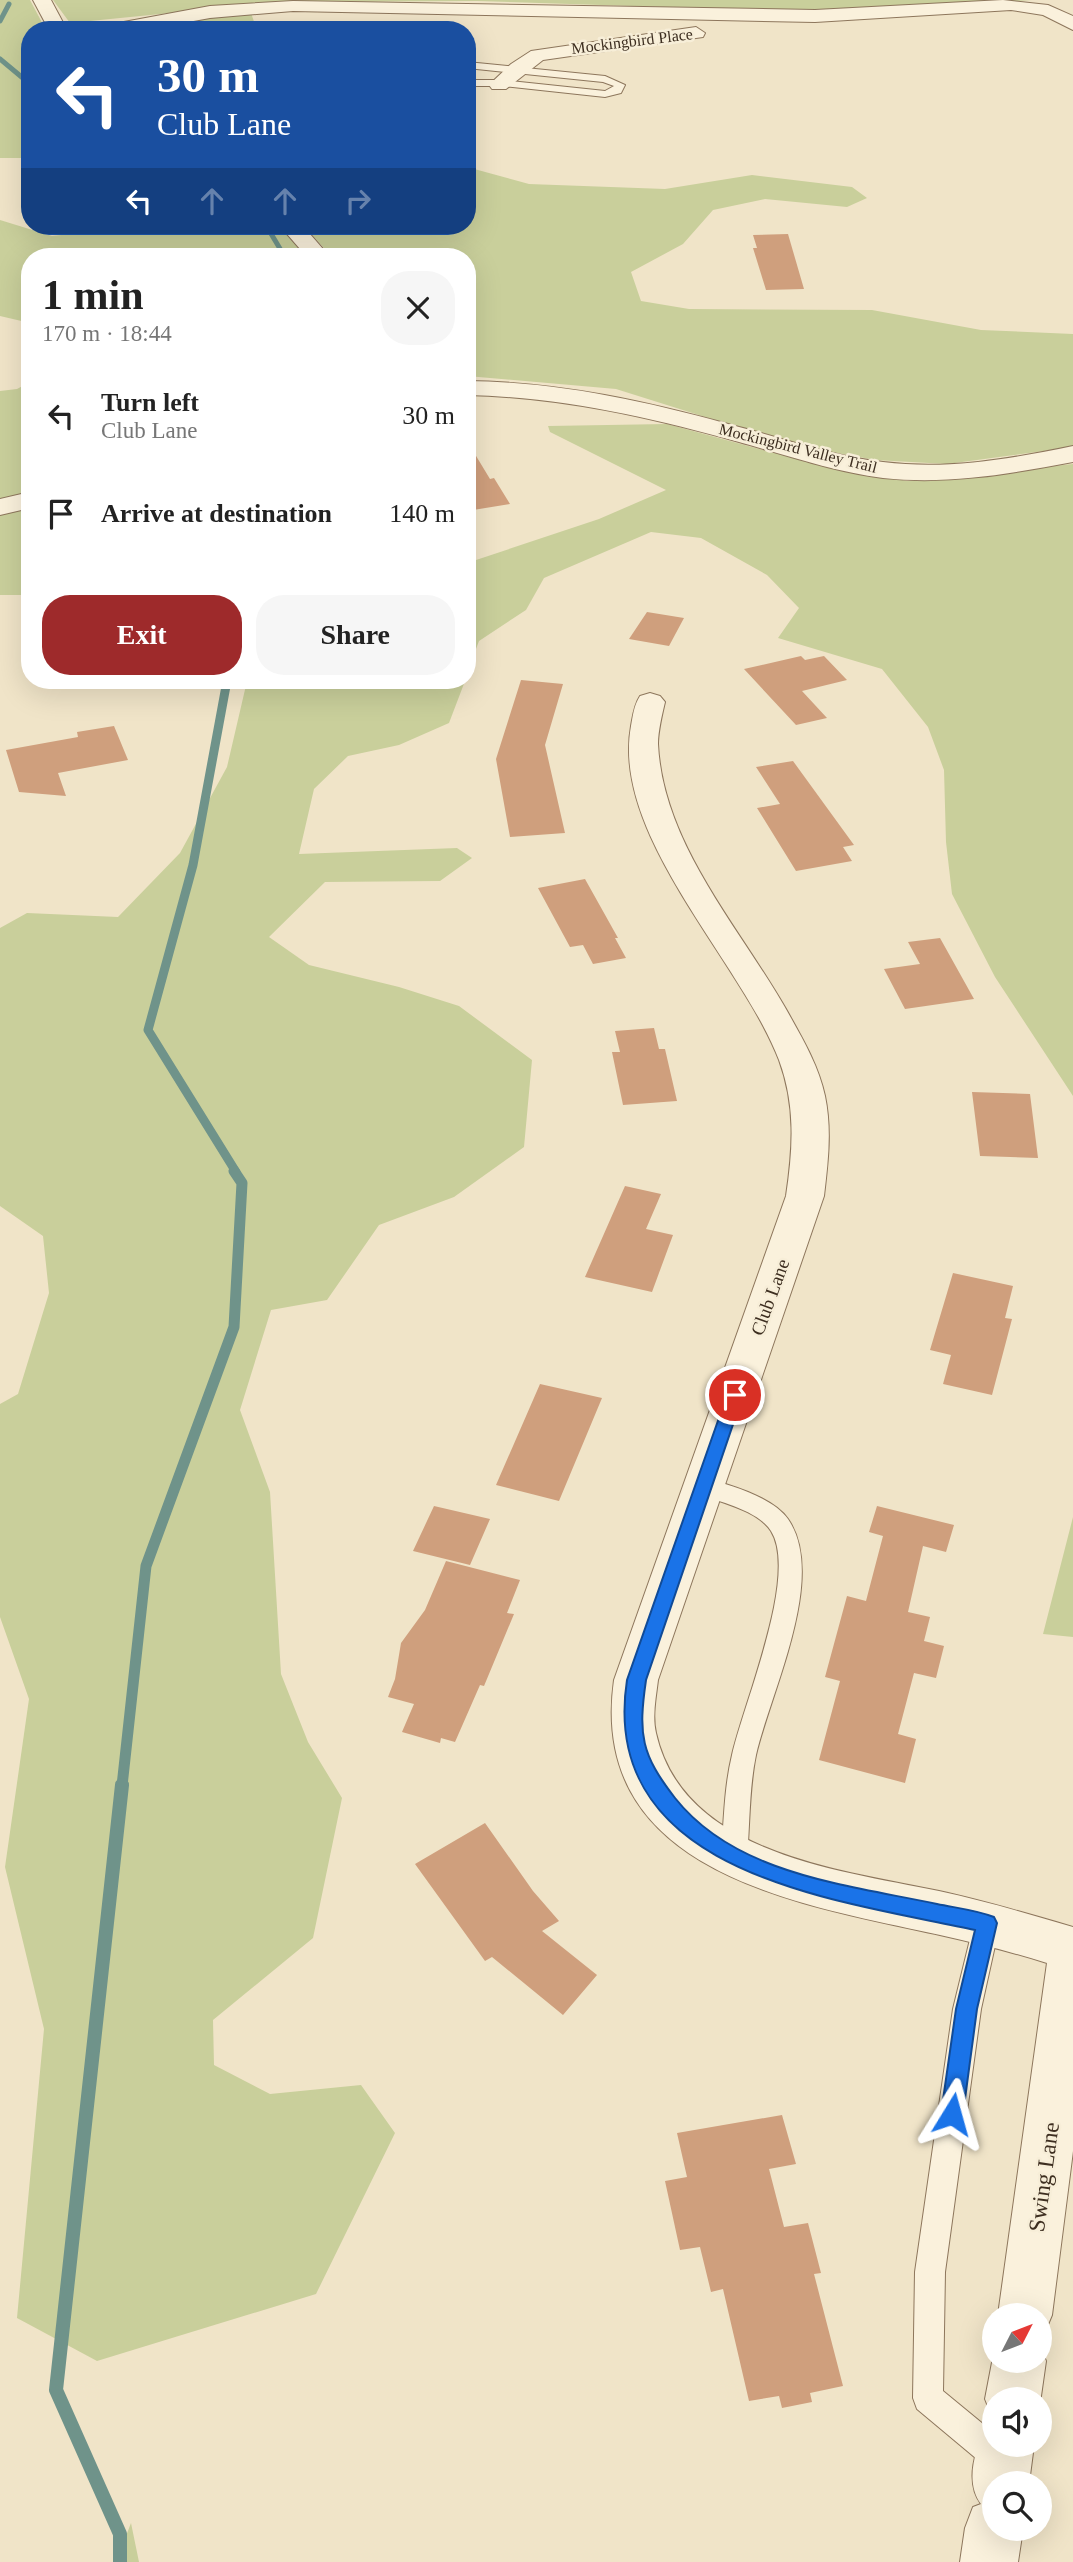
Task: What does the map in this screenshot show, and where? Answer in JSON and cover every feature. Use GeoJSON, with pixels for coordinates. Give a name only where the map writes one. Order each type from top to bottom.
{"type":"FeatureCollection","features":[{"type":"Feature","properties":{"kind":"street"},"geometry":{"type":"LineString","coordinates":[[42,0],[53,21]]}},
{"type":"Feature","properties":{"kind":"street"},"geometry":{"type":"LineString","coordinates":[[162,21],[210,12],[293,6],[732,12],[774,16],[846,15],[1011,5],[1048,10],[1073,24]]}},
{"type":"Feature","properties":{"kind":"street","name":"Mockingbird Place"},"geometry":{"type":"LineString","coordinates":[[500,84],[529,59],[552,52],[729,29],[774,16]]}},
{"type":"Feature","properties":{"kind":"street"},"geometry":{"type":"LineString","coordinates":[[299,235],[311,248]]}},
{"type":"Feature","properties":{"kind":"street","name":"Mockingbird Valley Trail"},"geometry":{"type":"LineString","coordinates":[[476,388],[550,390],[650,410],[852,464],[893,471],[966,471],[1073,454]]}},
{"type":"Feature","properties":{"kind":"street"},"geometry":{"type":"LineString","coordinates":[[0,507],[21,502]]}},
{"type":"Feature","properties":{"kind":"street","name":"Club Lane"},"geometry":{"type":"LineString","coordinates":[[650,702],[643,741],[649,784],[663,828],[678,859],[761,994],[796,1059],[807,1096],[812,1142],[805,1196],[636,1680],[632,1712],[633,1733],[644,1772],[660,1796],[703,1838],[747,1864],[811,1886],[987,1923],[1073,1952]]}},
{"type":"Feature","properties":{"kind":"street","name":"Swing Lane"},"geometry":{"type":"LineString","coordinates":[[1027,2303],[1073,1952]]}},
{"type":"Feature","properties":{"kind":"street"},"geometry":{"type":"LineString","coordinates":[[989,2562],[992,2541]]}},
{"type":"Feature","properties":{"kind":"lane"},"geometry":{"type":"LineString","coordinates":[[476,66],[606,79],[620,85],[617,91],[605,94],[476,83]]}},
{"type":"Feature","properties":{"kind":"lane"},"geometry":{"type":"LineString","coordinates":[[703,1486],[762,1512],[778,1523],[788,1540],[786,1613],[757,1702],[743,1759],[734,1856]]}},
{"type":"Feature","properties":{"kind":"lane"},"geometry":{"type":"LineString","coordinates":[[987,1923],[967,2009],[930,2272],[928,2398],[1003,2463]]}},
{"type":"Feature","properties":{"kind":"green space"},"geometry":{"type":"Polygon","coordinates":[[[0,0],[30,0],[41,21],[21,21],[21,158],[0,158],[0,0]]]}},
{"type":"Feature","properties":{"kind":"green space"},"geometry":{"type":"Polygon","coordinates":[[[53,0],[1032,0],[820,12],[477,1],[281,2],[69,21],[53,0]]]}},
{"type":"Feature","properties":{"kind":"green space"},"geometry":{"type":"Polygon","coordinates":[[[251,13],[254,21],[188,21],[251,13]]]}},
{"type":"Feature","properties":{"kind":"green space"},"geometry":{"type":"Polygon","coordinates":[[[476,169],[529,184],[665,189],[752,175],[852,187],[867,198],[847,207],[765,199],[713,210],[683,244],[631,272],[641,301],[689,309],[872,310],[981,330],[1073,334],[1073,447],[947,464],[875,460],[794,445],[616,389],[476,377],[476,248],[324,248],[312,235],[476,235],[476,169]]]}},
{"type":"Feature","properties":{"kind":"green space"},"geometry":{"type":"Polygon","coordinates":[[[0,220],[21,226],[21,235],[287,235],[298,248],[21,248],[21,321],[0,316],[0,220]]]}},
{"type":"Feature","properties":{"kind":"green space"},"geometry":{"type":"Polygon","coordinates":[[[21,387],[21,495],[0,500],[0,391],[21,387]]]}},
{"type":"Feature","properties":{"kind":"green space"},"geometry":{"type":"Polygon","coordinates":[[[667,424],[763,450],[907,481],[1073,464],[1073,1096],[995,977],[952,894],[946,842],[944,770],[928,727],[882,669],[778,638],[799,608],[767,575],[701,538],[651,532],[544,578],[526,610],[479,641],[476,649],[476,560],[599,519],[666,490],[550,432],[548,426],[667,424]]]}},
{"type":"Feature","properties":{"kind":"green space"},"geometry":{"type":"Polygon","coordinates":[[[21,507],[21,595],[0,595],[0,512],[21,507]]]}},
{"type":"Feature","properties":{"kind":"green space"},"geometry":{"type":"Polygon","coordinates":[[[245,689],[462,689],[449,723],[399,745],[348,756],[314,789],[299,854],[457,848],[472,858],[440,881],[325,882],[269,937],[309,965],[399,987],[459,1006],[532,1060],[524,1147],[454,1197],[379,1225],[327,1300],[271,1310],[240,1410],[270,1492],[281,1674],[308,1742],[342,1798],[313,1938],[213,2020],[214,2065],[270,2094],[361,2085],[395,2133],[316,2294],[97,2361],[17,2318],[44,2029],[5,1867],[29,1699],[0,1617],[0,1404],[18,1394],[49,1293],[43,1236],[0,1206],[0,928],[27,913],[118,917],[180,853],[227,767],[245,689]]]}},
{"type":"Feature","properties":{"kind":"green space"},"geometry":{"type":"Polygon","coordinates":[[[1073,1517],[1073,1637],[1043,1634],[1073,1517]]]}},
{"type":"Feature","properties":{"kind":"green space"},"geometry":{"type":"Polygon","coordinates":[[[131,2523],[139,2562],[116,2562],[131,2523]]]}},
{"type":"Feature","properties":{"kind":"building"},"geometry":{"type":"Polygon","coordinates":[[[788,234],[804,289],[766,290],[753,248],[757,248],[753,235],[788,234]]]}},
{"type":"Feature","properties":{"kind":"building"},"geometry":{"type":"Polygon","coordinates":[[[476,456],[490,479],[494,478],[510,504],[476,510],[476,456]]]}},
{"type":"Feature","properties":{"kind":"building"},"geometry":{"type":"Polygon","coordinates":[[[647,612],[684,618],[669,646],[629,639],[647,612]]]}},
{"type":"Feature","properties":{"kind":"building"},"geometry":{"type":"Polygon","coordinates":[[[801,656],[805,660],[824,656],[847,680],[802,691],[827,718],[796,725],[744,669],[801,656]]]}},
{"type":"Feature","properties":{"kind":"building"},"geometry":{"type":"Polygon","coordinates":[[[521,680],[563,684],[545,745],[565,833],[510,837],[496,759],[521,680]]]}},
{"type":"Feature","properties":{"kind":"building"},"geometry":{"type":"Polygon","coordinates":[[[114,726],[128,760],[58,773],[66,796],[19,792],[6,750],[78,737],[77,732],[114,726]]]}},
{"type":"Feature","properties":{"kind":"building"},"geometry":{"type":"Polygon","coordinates":[[[793,761],[854,845],[843,847],[852,861],[796,871],[757,808],[780,804],[756,767],[793,761]]]}},
{"type":"Feature","properties":{"kind":"building"},"geometry":{"type":"Polygon","coordinates":[[[585,879],[618,938],[615,938],[626,958],[593,964],[583,945],[570,947],[538,888],[585,879]]]}},
{"type":"Feature","properties":{"kind":"building"},"geometry":{"type":"Polygon","coordinates":[[[940,938],[974,999],[905,1009],[884,969],[920,964],[908,942],[940,938]]]}},
{"type":"Feature","properties":{"kind":"building"},"geometry":{"type":"Polygon","coordinates":[[[654,1028],[659,1049],[665,1049],[677,1101],[623,1105],[612,1052],[620,1052],[615,1031],[654,1028]]]}},
{"type":"Feature","properties":{"kind":"building"},"geometry":{"type":"Polygon","coordinates":[[[972,1092],[1030,1094],[1038,1158],[980,1156],[972,1092]]]}},
{"type":"Feature","properties":{"kind":"building"},"geometry":{"type":"Polygon","coordinates":[[[625,1186],[661,1194],[646,1229],[673,1235],[652,1292],[585,1277],[625,1186]]]}},
{"type":"Feature","properties":{"kind":"building"},"geometry":{"type":"Polygon","coordinates":[[[953,1273],[1013,1286],[1005,1318],[1012,1319],[992,1395],[943,1384],[951,1355],[930,1350],[953,1273]]]}},
{"type":"Feature","properties":{"kind":"building"},"geometry":{"type":"Polygon","coordinates":[[[540,1384],[602,1398],[559,1501],[496,1485],[540,1384]]]}},
{"type":"Feature","properties":{"kind":"building"},"geometry":{"type":"Polygon","coordinates":[[[434,1506],[490,1519],[470,1565],[413,1551],[434,1506]]]}},
{"type":"Feature","properties":{"kind":"building"},"geometry":{"type":"Polygon","coordinates":[[[877,1506],[954,1525],[946,1552],[923,1546],[908,1612],[930,1617],[924,1641],[944,1646],[936,1678],[914,1673],[898,1734],[916,1739],[905,1783],[819,1760],[840,1681],[825,1677],[847,1596],[866,1601],[883,1536],[869,1532],[877,1506]]]}},
{"type":"Feature","properties":{"kind":"building"},"geometry":{"type":"Polygon","coordinates":[[[446,1561],[520,1580],[507,1613],[514,1614],[484,1686],[480,1685],[455,1742],[441,1738],[440,1743],[402,1732],[414,1704],[388,1697],[395,1679],[401,1643],[425,1610],[446,1561]]]}},
{"type":"Feature","properties":{"kind":"building"},"geometry":{"type":"Polygon","coordinates":[[[485,1823],[533,1891],[559,1921],[542,1931],[597,1975],[563,2015],[492,1957],[485,1961],[415,1864],[485,1823]]]}},
{"type":"Feature","properties":{"kind":"building"},"geometry":{"type":"Polygon","coordinates":[[[782,2115],[796,2164],[769,2169],[784,2227],[808,2223],[821,2273],[814,2274],[843,2386],[810,2393],[812,2402],[782,2408],[779,2396],[749,2401],[723,2289],[711,2292],[700,2247],[680,2250],[665,2181],[687,2177],[677,2133],[782,2115]]]}},
{"type":"Feature","properties":{"kind":"waterway"},"geometry":{"type":"LineString","coordinates":[[0,21],[9,4]]}},
{"type":"Feature","properties":{"kind":"waterway"},"geometry":{"type":"LineString","coordinates":[[0,59],[21,76]]}},
{"type":"Feature","properties":{"kind":"waterway"},"geometry":{"type":"LineString","coordinates":[[272,235],[280,248]]}},
{"type":"Feature","properties":{"kind":"waterway"},"geometry":{"type":"LineString","coordinates":[[225,689],[193,865],[148,1030],[236,1172]]}},
{"type":"Feature","properties":{"kind":"waterway"},"geometry":{"type":"LineString","coordinates":[[122,1786],[146,1566],[234,1327],[242,1183],[234,1171]]}},
{"type":"Feature","properties":{"kind":"waterway"},"geometry":{"type":"LineString","coordinates":[[120,2562],[120,2534],[56,2390],[122,1785]]}},
{"type":"Feature","properties":{"kind":"route"},"geometry":{"type":"LineString","coordinates":[[735,1395],[636,1680],[632,1712],[633,1733],[644,1772],[660,1796],[680,1818],[703,1838],[747,1864],[811,1886],[987,1923],[967,2009],[952,2114]]}}]}
